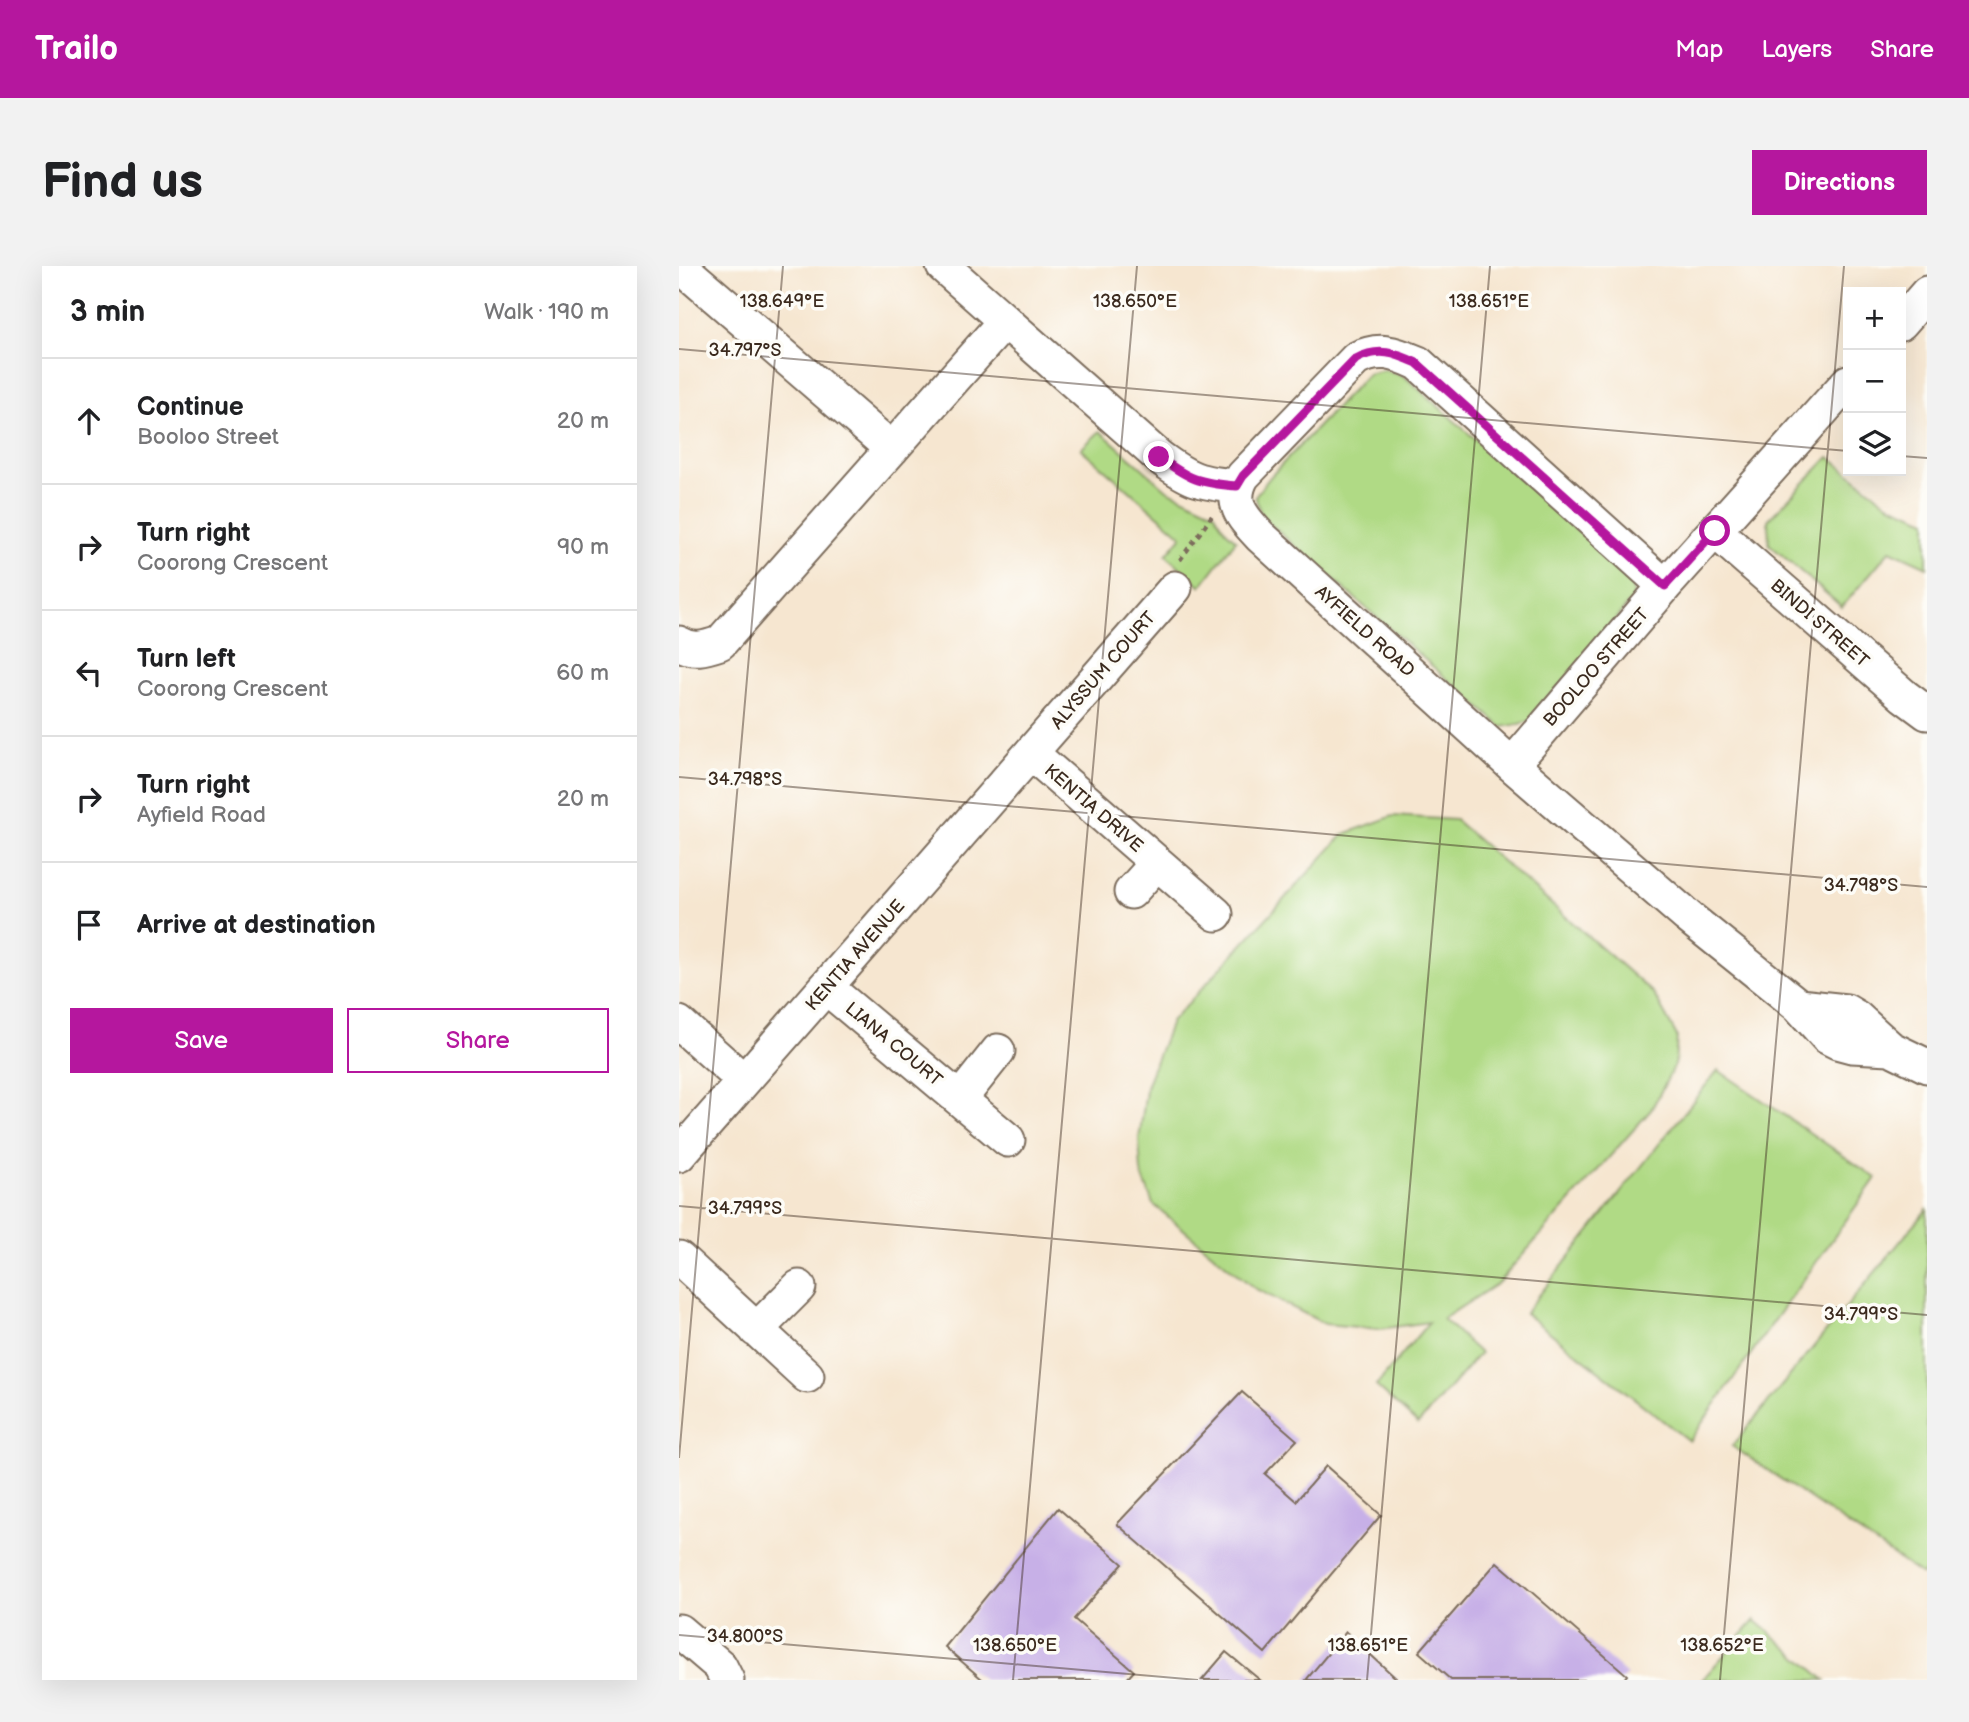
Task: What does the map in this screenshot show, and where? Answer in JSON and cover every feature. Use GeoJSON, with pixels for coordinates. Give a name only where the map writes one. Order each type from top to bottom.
{"type":"FeatureCollection","features":[{"type":"Feature","properties":{"kind":"street"},"geometry":{"type":"LineString","coordinates":[[680,266],[892,449]]}},
{"type":"Feature","properties":{"kind":"street"},"geometry":{"type":"LineString","coordinates":[[943,266],[1159,457],[1179,472],[1201,482],[1237,486],[1243,476],[1356,359],[1366,354],[1395,353],[1417,363],[1665,586]]}},
{"type":"Feature","properties":{"kind":"street"},"geometry":{"type":"LineString","coordinates":[[1906,317],[1927,293]]}},
{"type":"Feature","properties":{"kind":"street"},"geometry":{"type":"LineString","coordinates":[[679,643],[699,650],[720,643],[1005,321]]}},
{"type":"Feature","properties":{"kind":"street","name":"BOOLOO STREET"},"geometry":{"type":"LineString","coordinates":[[1512,765],[1665,586],[1843,388]]}},
{"type":"Feature","properties":{"kind":"street","name":"AYFIELD ROAD"},"geometry":{"type":"LineString","coordinates":[[1237,486],[1237,505],[1244,518],[1260,536],[1512,765],[1687,916],[1799,1006],[1827,1037],[1852,1046],[1890,1048],[1927,1066]]}},
{"type":"Feature","properties":{"kind":"street","name":"BINDI STREET"},"geometry":{"type":"LineString","coordinates":[[1715,531],[1927,713]]}},
{"type":"Feature","properties":{"kind":"street","name":"ALYSSUM COURT"},"geometry":{"type":"LineString","coordinates":[[1031,753],[1175,588]]}},
{"type":"Feature","properties":{"kind":"street","name":"KENTIA DRIVE"},"geometry":{"type":"LineString","coordinates":[[1031,753],[1216,914]]}},
{"type":"Feature","properties":{"kind":"street","name":"KENTIA AVENUE"},"geometry":{"type":"LineString","coordinates":[[679,1156],[1031,753]]}},
{"type":"Feature","properties":{"kind":"street","name":"KENTIA DRIVE"},"geometry":{"type":"LineString","coordinates":[[1131,892],[1157,863]]}},
{"type":"Feature","properties":{"kind":"street","name":"LIANA COURT"},"geometry":{"type":"LineString","coordinates":[[827,988],[1008,1140]]}},
{"type":"Feature","properties":{"kind":"street"},"geometry":{"type":"LineString","coordinates":[[679,1023],[743,1080]]}},
{"type":"Feature","properties":{"kind":"street"},"geometry":{"type":"LineString","coordinates":[[960,1099],[998,1051]]}},
{"type":"Feature","properties":{"kind":"street"},"geometry":{"type":"LineString","coordinates":[[679,1258],[807,1376]]}},
{"type":"Feature","properties":{"kind":"street"},"geometry":{"type":"LineString","coordinates":[[756,1330],[799,1287]]}},
{"type":"Feature","properties":{"kind":"street"},"geometry":{"type":"LineString","coordinates":[[679,1631],[719,1665],[727,1680]]}},
{"type":"Feature","properties":{"kind":"path"},"geometry":{"type":"LineString","coordinates":[[1175,588],[1177,565],[1214,512]]}},
{"type":"Feature","properties":{"kind":"green space"},"geometry":{"type":"Polygon","coordinates":[[[1384,370],[1404,376],[1630,577],[1634,597],[1533,720],[1502,727],[1262,517],[1255,496],[1271,476],[1368,374],[1384,370]]]}},
{"type":"Feature","properties":{"kind":"green space"},"geometry":{"type":"Polygon","coordinates":[[[1100,431],[1167,490],[1214,512],[1225,530],[1236,540],[1201,586],[1166,555],[1182,536],[1081,449],[1100,431]]]}},
{"type":"Feature","properties":{"kind":"green space"},"geometry":{"type":"Polygon","coordinates":[[[1829,457],[1843,468],[1843,476],[1853,476],[1888,504],[1927,520],[1927,567],[1890,550],[1842,607],[1769,544],[1768,520],[1829,457]]]}},
{"type":"Feature","properties":{"kind":"green space"},"geometry":{"type":"Polygon","coordinates":[[[1393,816],[1455,820],[1653,993],[1677,1036],[1675,1065],[1651,1110],[1498,1283],[1443,1319],[1480,1353],[1418,1424],[1376,1386],[1429,1322],[1379,1329],[1325,1324],[1254,1288],[1153,1204],[1141,1172],[1139,1139],[1147,1084],[1171,1022],[1344,834],[1393,816]]]}},
{"type":"Feature","properties":{"kind":"green space"},"geometry":{"type":"Polygon","coordinates":[[[1718,1070],[1876,1178],[1689,1441],[1525,1313],[1718,1070]]]}},
{"type":"Feature","properties":{"kind":"green space"},"geometry":{"type":"Polygon","coordinates":[[[1927,1209],[1927,1569],[1922,1575],[1732,1446],[1927,1209]]]}},
{"type":"Feature","properties":{"kind":"green space"},"geometry":{"type":"Polygon","coordinates":[[[1755,1620],[1825,1680],[1702,1680],[1755,1620]]]}},
{"type":"Feature","properties":{"kind":"building"},"geometry":{"type":"Polygon","coordinates":[[[1242,1392],[1297,1440],[1265,1474],[1296,1501],[1326,1466],[1381,1515],[1265,1653],[1117,1524],[1242,1392]]]}},
{"type":"Feature","properties":{"kind":"building"},"geometry":{"type":"Polygon","coordinates":[[[1058,1508],[1123,1564],[1074,1619],[1134,1671],[1126,1680],[983,1680],[945,1647],[1058,1508]]]}},
{"type":"Feature","properties":{"kind":"building"},"geometry":{"type":"Polygon","coordinates":[[[1497,1562],[1627,1675],[1623,1680],[1451,1680],[1419,1652],[1497,1562]]]}},
{"type":"Feature","properties":{"kind":"building"},"geometry":{"type":"Polygon","coordinates":[[[1346,1632],[1398,1680],[1306,1680],[1346,1632]]]}},
{"type":"Feature","properties":{"kind":"building"},"geometry":{"type":"Polygon","coordinates":[[[1226,1652],[1260,1680],[1202,1680],[1226,1652]]]}},
{"type":"Feature","properties":{"kind":"route"},"geometry":{"type":"LineString","coordinates":[[1159,457],[1179,472],[1201,482],[1237,486],[1243,476],[1356,359],[1379,352],[1395,353],[1417,363],[1665,586],[1715,531]]}}]}
